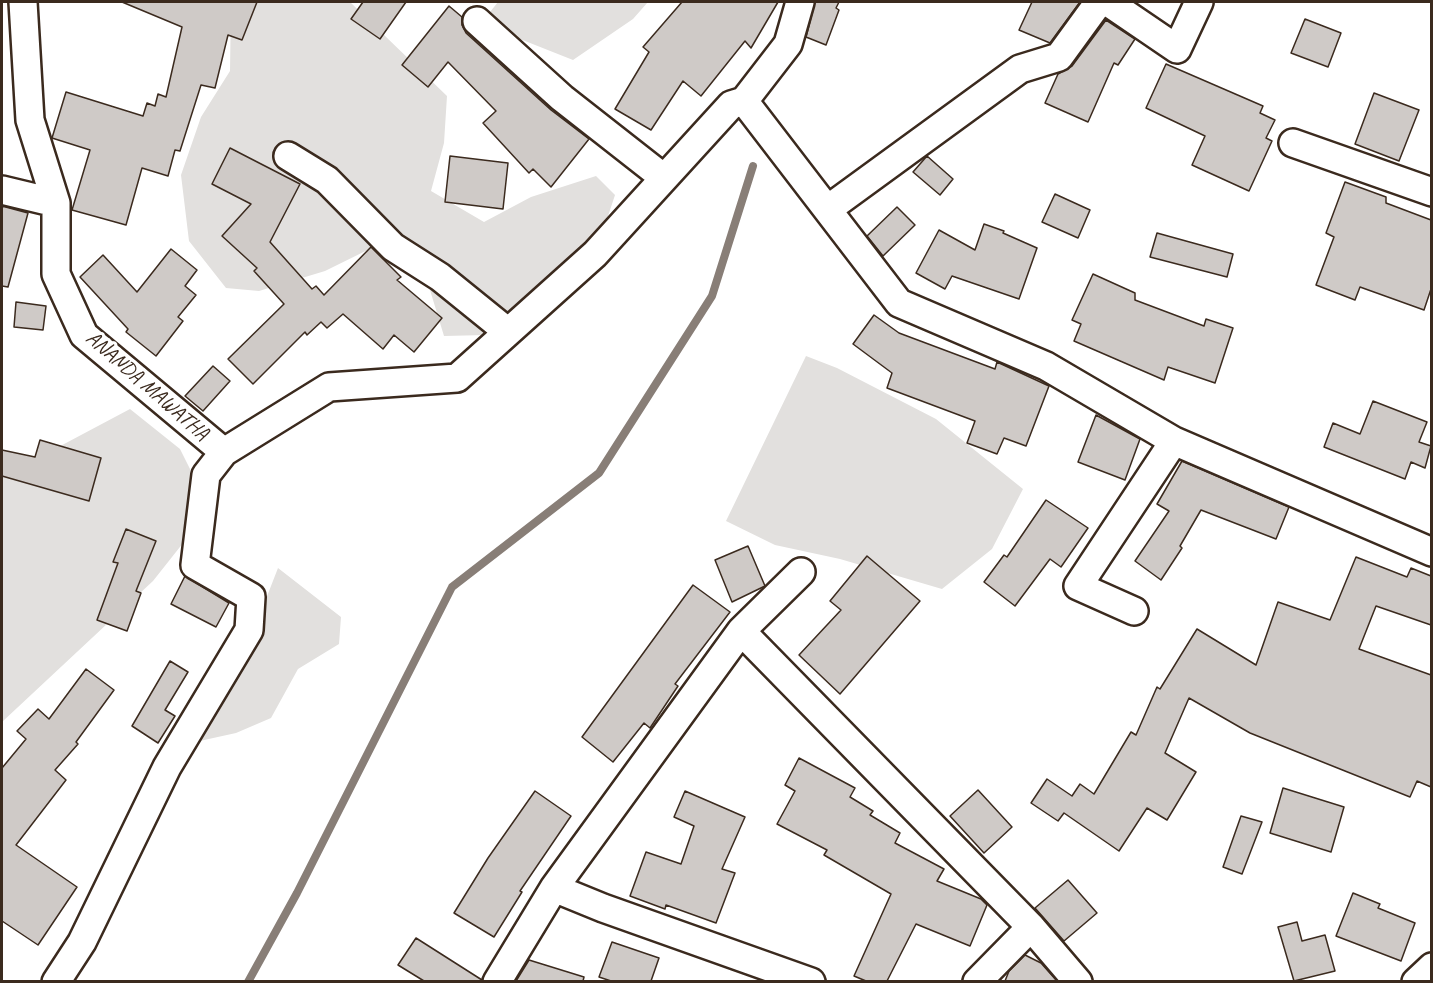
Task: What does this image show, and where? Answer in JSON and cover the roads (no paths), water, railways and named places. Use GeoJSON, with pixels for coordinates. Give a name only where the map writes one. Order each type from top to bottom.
{"type":"FeatureCollection","features":[{"type":"Feature","properties":{"kind":"street","name":"ANANDA MAWATHA"},"geometry":{"type":"LineString","coordinates":[[23,2],[30,120],[56,203],[56,274],[84,335],[224,452]]}},
{"type":"Feature","properties":{"kind":"street"},"geometry":{"type":"LineString","coordinates":[[57,981],[82,942],[167,767],[249,630],[251,597],[195,565],[206,475],[224,452],[329,387],[457,378],[596,254],[731,105],[744,101],[788,44],[800,2]]}},
{"type":"Feature","properties":{"kind":"street"},"geometry":{"type":"LineString","coordinates":[[828,209],[1020,69],[1059,57],[1099,2]]}},
{"type":"Feature","properties":{"kind":"street"},"geometry":{"type":"LineString","coordinates":[[1108,2],[1177,49],[1199,2]]}},
{"type":"Feature","properties":{"kind":"street"},"geometry":{"type":"LineString","coordinates":[[477,21],[562,98],[664,178]]}},
{"type":"Feature","properties":{"kind":"street"},"geometry":{"type":"LineString","coordinates":[[744,101],[899,303],[1046,366],[1174,441],[1431,552]]}},
{"type":"Feature","properties":{"kind":"street"},"geometry":{"type":"LineString","coordinates":[[1293,143],[1431,192]]}},
{"type":"Feature","properties":{"kind":"street"},"geometry":{"type":"LineString","coordinates":[[288,156],[327,180],[393,247],[440,277],[508,332]]}},
{"type":"Feature","properties":{"kind":"street"},"geometry":{"type":"LineString","coordinates":[[2,190],[56,203]]}},
{"type":"Feature","properties":{"kind":"street"},"geometry":{"type":"LineString","coordinates":[[1134,611],[1078,586],[1174,441]]}},
{"type":"Feature","properties":{"kind":"street"},"geometry":{"type":"LineString","coordinates":[[497,981],[554,888],[741,631],[801,572]]}},
{"type":"Feature","properties":{"kind":"street"},"geometry":{"type":"LineString","coordinates":[[741,631],[1031,927],[1078,981]]}},
{"type":"Feature","properties":{"kind":"street"},"geometry":{"type":"LineString","coordinates":[[554,888],[603,908],[811,981]]}},
{"type":"Feature","properties":{"kind":"street"},"geometry":{"type":"LineString","coordinates":[[977,981],[1031,927]]}},
{"type":"Feature","properties":{"kind":"street"},"geometry":{"type":"LineString","coordinates":[[1416,981],[1431,967]]}},
{"type":"Feature","properties":{"kind":"waterway"},"geometry":{"type":"LineString","coordinates":[[248,982],[297,893],[452,587],[599,473],[712,296],[753,166]]}}]}
